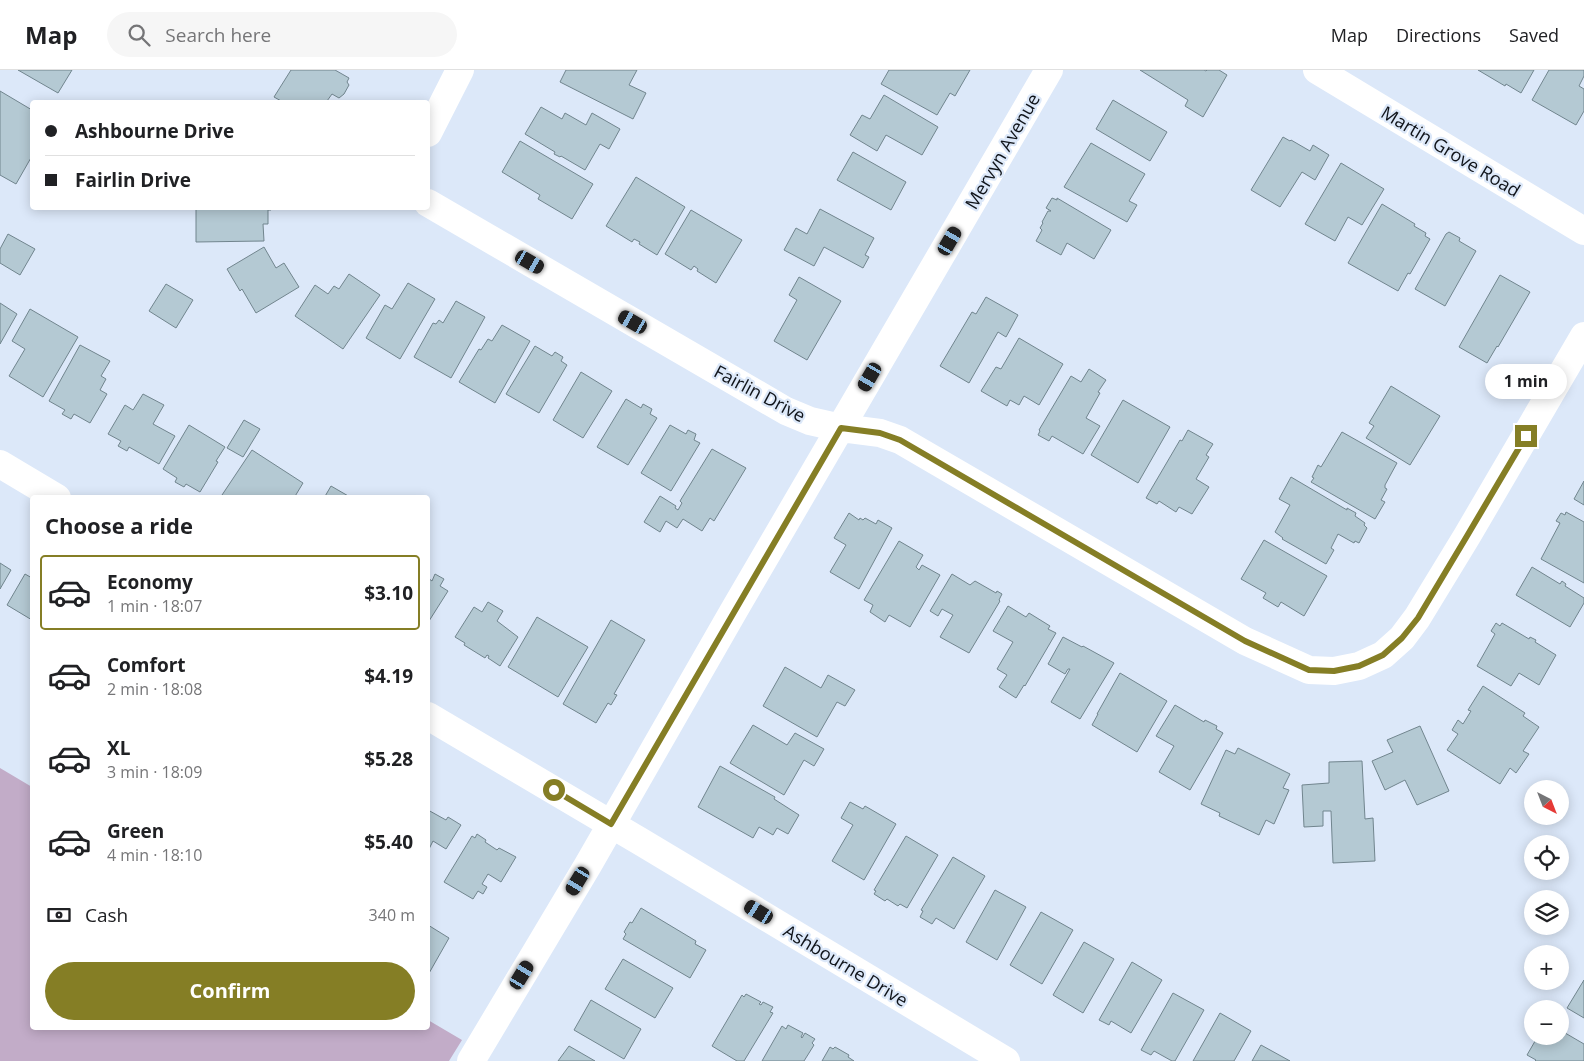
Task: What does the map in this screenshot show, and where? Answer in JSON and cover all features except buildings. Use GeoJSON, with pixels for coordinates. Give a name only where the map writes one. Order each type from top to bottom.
{"type":"FeatureCollection","features":[{"type":"Feature","properties":{"kind":"street"},"geometry":{"type":"LineString","coordinates":[[430,129],[460,70]]}},
{"type":"Feature","properties":{"kind":"street","name":"Mervyn Avenue"},"geometry":{"type":"LineString","coordinates":[[471,1061],[611,824],[1049,70]]}},
{"type":"Feature","properties":{"kind":"street","name":"Martin Grove Road"},"geometry":{"type":"LineString","coordinates":[[1317,70],[1584,231]]}},
{"type":"Feature","properties":{"kind":"street","name":"Fairlin Drive"},"geometry":{"type":"LineString","coordinates":[[430,204],[786,411],[810,421],[841,428],[880,433],[900,440],[1245,641],[1309,670],[1334,671],[1359,666],[1383,655],[1402,638],[1418,618],[1584,336]]}},
{"type":"Feature","properties":{"kind":"street"},"geometry":{"type":"LineString","coordinates":[[0,464],[52,495]]}},
{"type":"Feature","properties":{"kind":"street","name":"Ashbourne Drive"},"geometry":{"type":"LineString","coordinates":[[430,717],[1006,1061]]}},
{"type":"Feature","properties":{"kind":"shaded area"},"geometry":{"type":"Polygon","coordinates":[[[0,768],[30,786],[30,1030],[430,1030],[430,1021],[462,1040],[449,1061],[0,1061],[0,768]]]}},
{"type":"Feature","properties":{"kind":"route"},"geometry":{"type":"LineString","coordinates":[[554,790],[611,824],[732,612],[841,428],[880,433],[900,440],[1245,641],[1309,670],[1334,671],[1359,666],[1383,655],[1402,638],[1418,618],[1526,436]]}}]}
